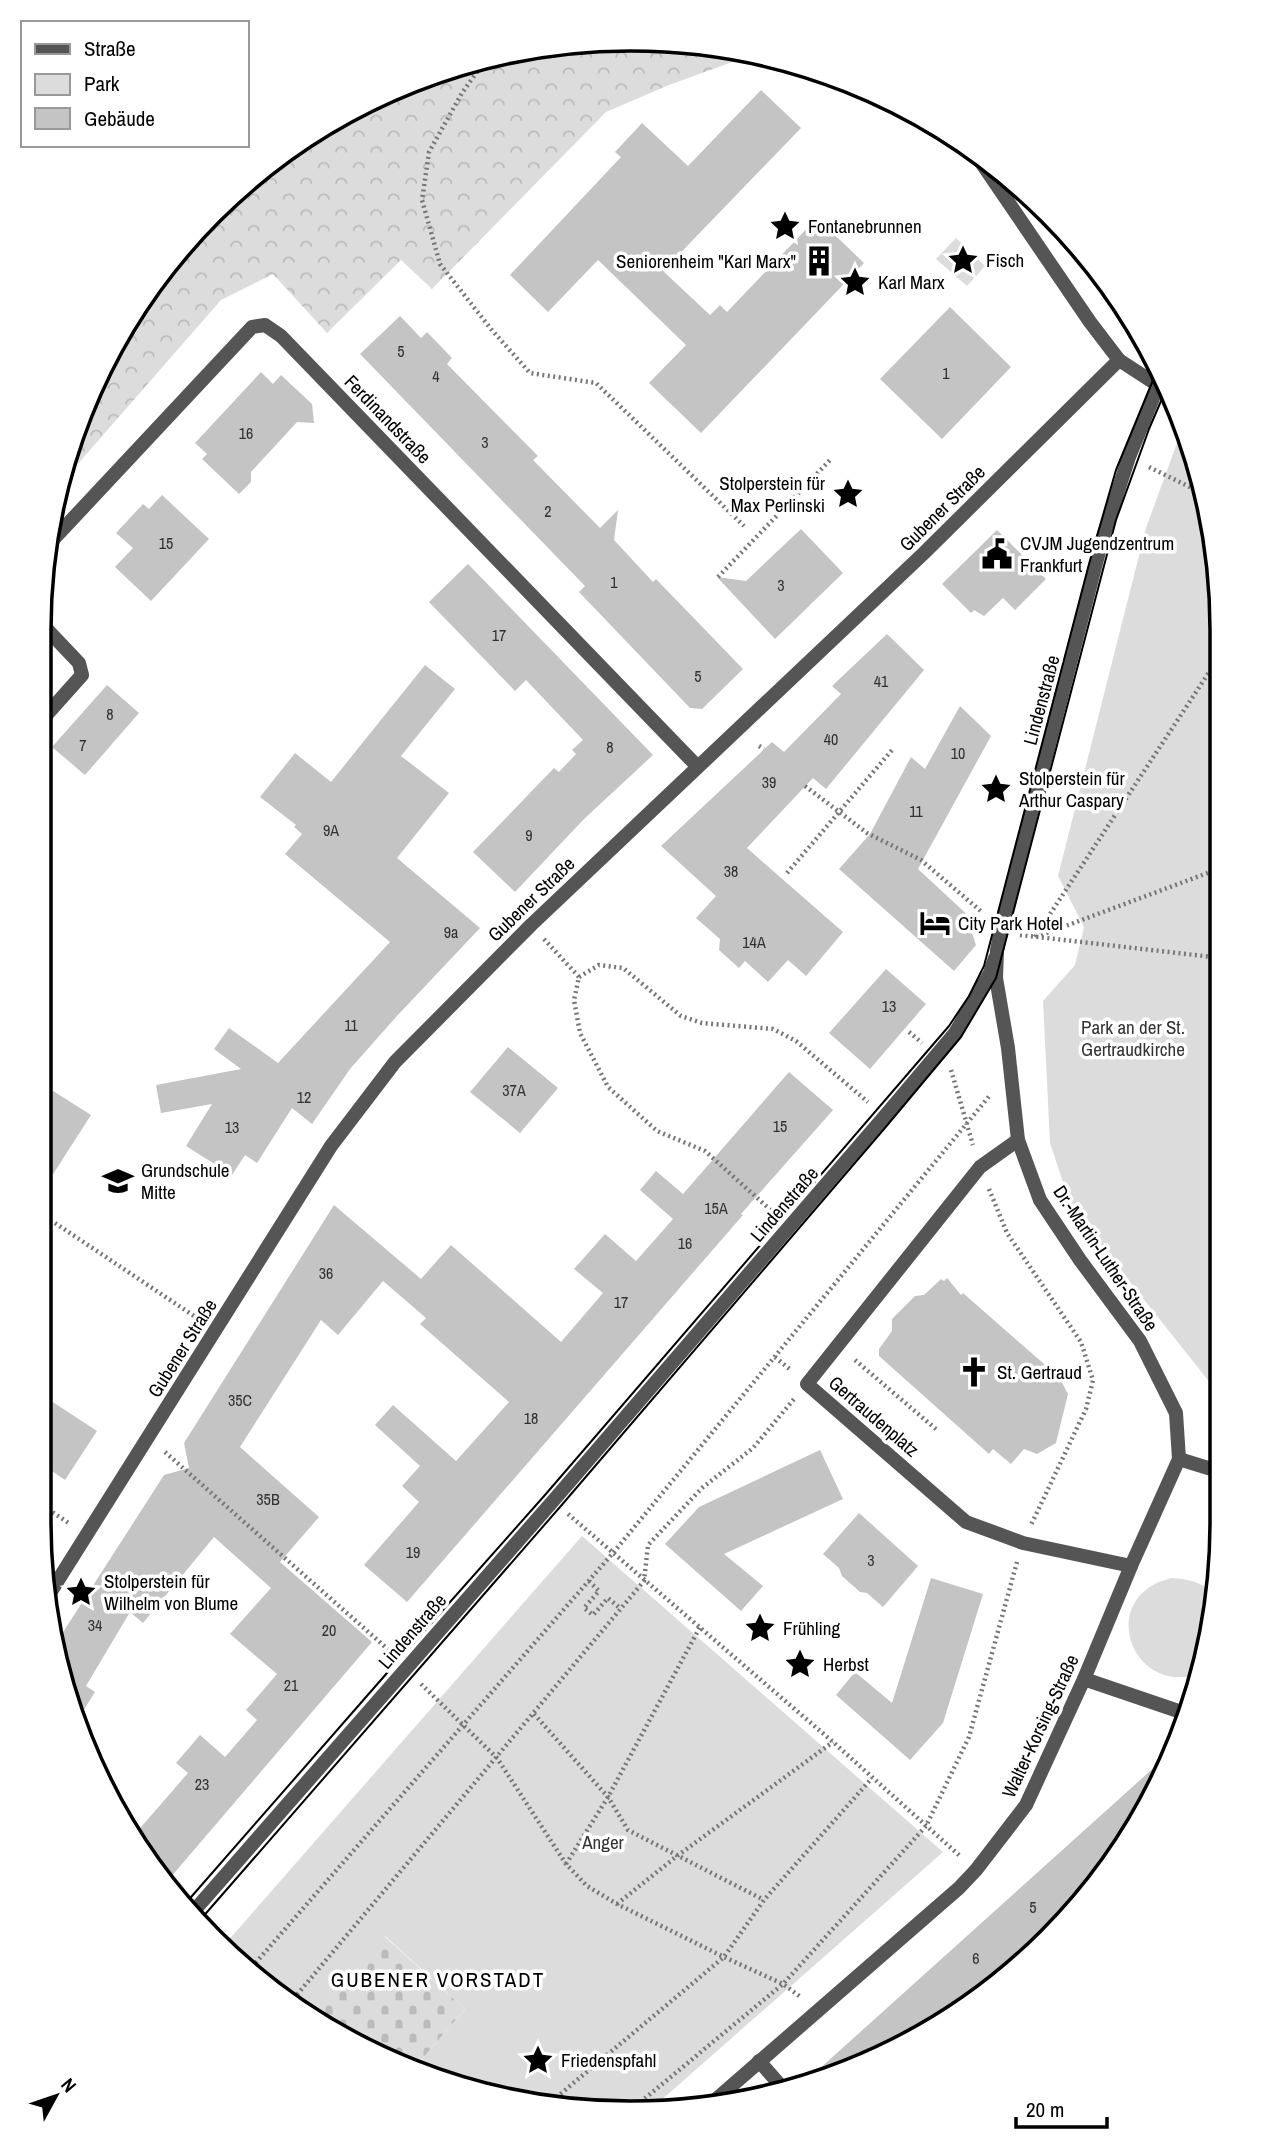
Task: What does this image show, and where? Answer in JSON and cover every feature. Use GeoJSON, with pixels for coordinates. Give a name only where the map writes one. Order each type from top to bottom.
{"type":"FeatureCollection","features":[{"type":"Feature","properties":{"kind":"street"},"geometry":{"type":"LineString","coordinates":[[992,178],[1090,323],[1119,360],[1151,375]]}},
{"type":"Feature","properties":{"kind":"street","name":"Ferdinandstraße"},"geometry":{"type":"LineString","coordinates":[[60,533],[252,327],[265,326],[281,336],[698,766]]}},
{"type":"Feature","properties":{"kind":"street","name":"Gubener Straße"},"geometry":{"type":"LineString","coordinates":[[55,1585],[331,1146],[395,1062],[531,925],[924,554],[1119,360]]}},
{"type":"Feature","properties":{"kind":"street","name":"Lindenstraße"},"geometry":{"type":"LineString","coordinates":[[198,1907],[553,1501],[955,1033],[990,973],[1102,540],[1129,457],[1158,391]]}},
{"type":"Feature","properties":{"kind":"street"},"geometry":{"type":"LineString","coordinates":[[51,634],[79,663],[82,674],[51,709]]}},
{"type":"Feature","properties":{"kind":"street","name":"Dr.-Martin-Luther-Straße"},"geometry":{"type":"LineString","coordinates":[[997,950],[996,978],[1018,1140],[1040,1200],[1140,1341],[1176,1413],[1179,1459]]}},
{"type":"Feature","properties":{"kind":"street","name":"Gertraudenplatz"},"geometry":{"type":"LineString","coordinates":[[1018,1140],[981,1167],[807,1384],[966,1522],[1023,1543],[1131,1566]]}},
{"type":"Feature","properties":{"kind":"street"},"geometry":{"type":"LineString","coordinates":[[1179,1459],[1210,1469]]}},
{"type":"Feature","properties":{"kind":"street","name":"Walter-Korsing-Straße"},"geometry":{"type":"LineString","coordinates":[[723,2093],[959,1888],[1026,1805],[1179,1459]]}},
{"type":"Feature","properties":{"kind":"street"},"geometry":{"type":"LineString","coordinates":[[1084,1679],[1178,1711]]}},
{"type":"Feature","properties":{"kind":"street"},"geometry":{"type":"LineString","coordinates":[[759,2061],[777,2082]]}},
{"type":"Feature","properties":{"kind":"path"},"geometry":{"type":"LineString","coordinates":[[477,72],[429,152],[422,200],[440,264],[530,373],[596,383],[744,526]]}},
{"type":"Feature","properties":{"kind":"path"},"geometry":{"type":"LineString","coordinates":[[1129,457],[1192,488]]}},
{"type":"Feature","properties":{"kind":"path"},"geometry":{"type":"LineString","coordinates":[[718,577],[832,458]]}},
{"type":"Feature","properties":{"kind":"path"},"geometry":{"type":"LineString","coordinates":[[1035,937],[1210,671]]}},
{"type":"Feature","properties":{"kind":"path"},"geometry":{"type":"LineString","coordinates":[[787,873],[892,750]]}},
{"type":"Feature","properties":{"kind":"path"},"geometry":{"type":"LineString","coordinates":[[805,786],[867,833],[921,860],[987,916],[993,928],[1000,934]]}},
{"type":"Feature","properties":{"kind":"path"},"geometry":{"type":"LineString","coordinates":[[1035,937],[1210,872]]}},
{"type":"Feature","properties":{"kind":"path"},"geometry":{"type":"LineString","coordinates":[[1035,937],[1210,957]]}},
{"type":"Feature","properties":{"kind":"path"},"geometry":{"type":"LineString","coordinates":[[555,951],[579,977]]}},
{"type":"Feature","properties":{"kind":"path"},"geometry":{"type":"LineString","coordinates":[[756,1196],[705,1151],[657,1130],[608,1087],[580,1032],[574,1000],[579,977],[599,965],[624,968],[681,1016],[702,1023],[773,1029],[796,1041],[850,1087]]}},
{"type":"Feature","properties":{"kind":"path"},"geometry":{"type":"LineString","coordinates":[[642,2101],[783,1984],[926,1826],[969,1737],[1023,1543],[1086,1409],[1093,1380],[1081,1342],[1007,1233],[981,1167],[950,1066],[909,1032]]}},
{"type":"Feature","properties":{"kind":"path"},"geometry":{"type":"LineString","coordinates":[[255,1963],[613,1553],[1010,1070]]}},
{"type":"Feature","properties":{"kind":"path"},"geometry":{"type":"LineString","coordinates":[[55,1223],[215,1330]]}},
{"type":"Feature","properties":{"kind":"path"},"geometry":{"type":"LineString","coordinates":[[838,1345],[937,1430]]}},
{"type":"Feature","properties":{"kind":"path"},"geometry":{"type":"LineString","coordinates":[[297,1995],[644,1581],[648,1545],[702,1488],[753,1448],[807,1384]]}},
{"type":"Feature","properties":{"kind":"path"},"geometry":{"type":"LineString","coordinates":[[148,1437],[407,1667],[412,1676],[497,1758],[566,1864],[587,1886],[617,1904],[783,1984]]}},
{"type":"Feature","properties":{"kind":"path"},"geometry":{"type":"LineString","coordinates":[[553,1501],[833,1742],[976,1870]]}},
{"type":"Feature","properties":{"kind":"path"},"geometry":{"type":"LineString","coordinates":[[51,1511],[87,1535]]}},
{"type":"Feature","properties":{"kind":"path"},"geometry":{"type":"LineString","coordinates":[[589,1581],[599,1591],[584,1608],[593,1615],[608,1598],[621,1609]]}},
{"type":"Feature","properties":{"kind":"path"},"geometry":{"type":"LineString","coordinates":[[566,1864],[608,1797],[700,1628]]}},
{"type":"Feature","properties":{"kind":"path"},"geometry":{"type":"LineString","coordinates":[[534,1714],[608,1797],[628,1830],[764,1900]]}},
{"type":"Feature","properties":{"kind":"path"},"geometry":{"type":"LineString","coordinates":[[617,1904],[677,1856],[833,1742]]}},
{"type":"Feature","properties":{"kind":"path"},"geometry":{"type":"LineString","coordinates":[[558,2096],[723,1957],[764,1900],[872,1778]]}},
{"type":"Feature","properties":{"kind":"green space"},"geometry":{"type":"Polygon","coordinates":[[[630,51],[668,52],[736,61],[606,112],[432,289],[401,260],[327,333],[273,274],[221,300],[75,467],[95,409],[111,374],[148,308],[195,248],[221,221],[248,195],[308,148],[341,128],[409,95],[480,71],[517,62],[593,52],[630,51]]]}},
{"type":"Feature","properties":{"kind":"green space"},"geometry":{"type":"Polygon","coordinates":[[[956,238],[985,266],[967,286],[936,259],[956,238]]]}},
{"type":"Feature","properties":{"kind":"green space","name":"Park an der St. Gertraudkirche"},"geometry":{"type":"Polygon","coordinates":[[[1178,441],[1199,517],[1209,593],[1210,1383],[1072,1209],[1050,1143],[1043,1001],[1075,965],[1084,927],[1058,876],[1146,528],[1178,441]]]}},
{"type":"Feature","properties":{"kind":"green space","name":"Anger"},"geometry":{"type":"Polygon","coordinates":[[[582,1536],[943,1852],[661,2100],[593,2100],[517,2090],[420,2061],[465,2009],[385,1936],[318,2010],[248,1957],[229,1939],[582,1536]]]}},
{"type":"Feature","properties":{"kind":"green space"},"geometry":{"type":"Polygon","coordinates":[[[1171,1578],[1183,1579],[1206,1587],[1199,1635],[1189,1675],[1177,1677],[1158,1672],[1143,1661],[1133,1647],[1129,1630],[1131,1612],[1139,1596],[1155,1584],[1171,1578]]]}},
{"type":"Feature","properties":{"kind":"green space"},"geometry":{"type":"Polygon","coordinates":[[[384,1936],[465,2009],[420,2061],[374,2041],[318,2010],[384,1936]]]}},
{"type":"Feature","properties":{"kind":"building","name":"Seniorenheim \"Karl Marx\""},"geometry":{"type":"Polygon","coordinates":[[[761,90],[801,128],[663,271],[710,315],[720,305],[727,312],[817,218],[864,263],[701,433],[649,383],[686,345],[598,260],[548,312],[510,275],[621,157],[615,152],[642,123],[688,166],[761,90]]]}},
{"type":"Feature","properties":{"kind":"building"},"geometry":{"type":"Polygon","coordinates":[[[950,307],[1011,367],[942,439],[880,379],[950,307]]]}},
{"type":"Feature","properties":{"kind":"building"},"geometry":{"type":"Polygon","coordinates":[[[400,316],[421,338],[427,332],[452,358],[447,364],[538,456],[533,460],[600,528],[618,510],[614,540],[653,582],[656,579],[743,669],[702,709],[690,708],[579,592],[585,586],[360,354],[400,316]]]}},
{"type":"Feature","properties":{"kind":"building"},"geometry":{"type":"Polygon","coordinates":[[[261,372],[273,384],[281,375],[312,404],[314,423],[297,422],[251,472],[251,482],[239,494],[202,459],[207,454],[195,443],[261,372]]]}},
{"type":"Feature","properties":{"kind":"building"},"geometry":{"type":"Polygon","coordinates":[[[162,495],[209,539],[151,601],[115,567],[133,548],[116,533],[143,504],[149,509],[162,495]]]}},
{"type":"Feature","properties":{"kind":"building"},"geometry":{"type":"Polygon","coordinates":[[[801,529],[843,573],[775,639],[717,577],[746,581],[801,529]]]}},
{"type":"Feature","properties":{"kind":"building","name":"CVJM Jugendzentrum Frankfurt"},"geometry":{"type":"Polygon","coordinates":[[[997,530],[1046,579],[1015,610],[1003,598],[984,616],[974,610],[971,613],[942,584],[997,530]]]}},
{"type":"Feature","properties":{"kind":"building"},"geometry":{"type":"Polygon","coordinates":[[[468,564],[653,755],[584,819],[515,892],[473,852],[554,768],[559,772],[576,754],[572,750],[583,740],[526,680],[515,691],[429,602],[468,564]]]}},
{"type":"Feature","properties":{"kind":"building"},"geometry":{"type":"Polygon","coordinates":[[[887,634],[924,670],[826,789],[813,778],[747,848],[843,932],[806,976],[788,960],[768,982],[745,961],[739,968],[719,950],[720,939],[696,918],[716,896],[661,846],[772,742],[784,752],[841,694],[832,686],[887,634]]]}},
{"type":"Feature","properties":{"kind":"building"},"geometry":{"type":"Polygon","coordinates":[[[425,665],[455,689],[401,756],[449,793],[397,858],[480,928],[350,1069],[312,1124],[292,1108],[257,1163],[245,1155],[232,1175],[186,1146],[212,1104],[161,1113],[156,1085],[241,1069],[214,1049],[229,1028],[278,1063],[390,942],[285,854],[302,834],[294,827],[296,825],[260,797],[295,753],[331,782],[425,665]]]}},
{"type":"Feature","properties":{"kind":"building"},"geometry":{"type":"Polygon","coordinates":[[[107,685],[139,713],[85,775],[52,747],[107,685]]]}},
{"type":"Feature","properties":{"kind":"building"},"geometry":{"type":"Polygon","coordinates":[[[960,706],[991,736],[918,869],[973,920],[969,924],[976,945],[954,971],[839,869],[870,834],[911,757],[925,769],[960,706]]]}},
{"type":"Feature","properties":{"kind":"building"},"geometry":{"type":"Polygon","coordinates":[[[886,969],[926,1004],[870,1069],[829,1033],[886,969]]]}},
{"type":"Feature","properties":{"kind":"building"},"geometry":{"type":"Polygon","coordinates":[[[508,1047],[558,1088],[520,1133],[470,1092],[508,1047]]]}},
{"type":"Feature","properties":{"kind":"building"},"geometry":{"type":"Polygon","coordinates":[[[789,1072],[833,1110],[407,1602],[364,1565],[419,1502],[402,1486],[420,1466],[375,1425],[393,1405],[456,1461],[509,1402],[420,1324],[426,1318],[383,1281],[338,1335],[321,1320],[240,1447],[319,1517],[280,1562],[372,1642],[172,1875],[139,1829],[188,1773],[176,1763],[200,1735],[225,1757],[257,1720],[246,1710],[277,1674],[230,1634],[271,1588],[214,1537],[143,1623],[130,1612],[86,1686],[95,1692],[83,1711],[62,1634],[164,1475],[189,1468],[184,1443],[334,1205],[421,1279],[451,1245],[561,1342],[603,1293],[574,1269],[605,1234],[636,1261],[673,1219],[640,1190],[656,1171],[683,1194],[789,1072]]]}},
{"type":"Feature","properties":{"kind":"building"},"geometry":{"type":"Polygon","coordinates":[[[51,1090],[91,1115],[51,1177],[51,1090]]]}},
{"type":"Feature","properties":{"kind":"building","name":"St. Gertraud"},"geometry":{"type":"Polygon","coordinates":[[[947,1278],[961,1295],[963,1293],[1059,1377],[1068,1394],[1056,1443],[1037,1454],[1024,1449],[1011,1464],[993,1449],[989,1454],[879,1356],[879,1349],[892,1331],[892,1319],[915,1296],[924,1295],[941,1279],[944,1281],[947,1278]]]}},
{"type":"Feature","properties":{"kind":"building"},"geometry":{"type":"Polygon","coordinates":[[[51,1401],[97,1431],[65,1480],[51,1470],[51,1401]]]}},
{"type":"Feature","properties":{"kind":"building"},"geometry":{"type":"Polygon","coordinates":[[[820,1450],[843,1499],[724,1554],[763,1586],[741,1611],[665,1544],[699,1507],[820,1450]]]}},
{"type":"Feature","properties":{"kind":"building"},"geometry":{"type":"Polygon","coordinates":[[[859,1513],[918,1566],[883,1607],[867,1593],[860,1592],[823,1554],[859,1513]]]}},
{"type":"Feature","properties":{"kind":"building"},"geometry":{"type":"Polygon","coordinates":[[[931,1578],[983,1594],[943,1723],[910,1760],[836,1695],[855,1672],[892,1703],[931,1578]]]}},
{"type":"Feature","properties":{"kind":"building"},"geometry":{"type":"Polygon","coordinates":[[[1155,1766],[1113,1844],[1090,1874],[1066,1904],[1001,1967],[953,2004],[920,2024],[852,2057],[819,2069],[1155,1766]]]}},
{"type":"Feature","properties":{"kind":"tram line"},"geometry":{"type":"LineString","coordinates":[[190,1898],[545,1495],[949,1026],[969,996],[984,966],[1116,470],[1153,380]]}},
{"type":"Feature","properties":{"kind":"tram line"},"geometry":{"type":"LineString","coordinates":[[205,1914],[560,1507],[961,1037],[996,978],[1116,520],[1162,399]]}},
{"type":"Feature","properties":{"kind":"place","name":"Fontanebrunnen"},"geometry":{"type":"Point","coordinates":[785,226]}},
{"type":"Feature","properties":{"kind":"place","name":"Fisch"},"geometry":{"type":"Point","coordinates":[963,260]}},
{"type":"Feature","properties":{"kind":"place","name":"Seniorenheim \"Karl Marx\""},"geometry":{"type":"Point","coordinates":[819,261]}},
{"type":"Feature","properties":{"kind":"place","name":"Karl Marx"},"geometry":{"type":"Point","coordinates":[855,282]}},
{"type":"Feature","properties":{"kind":"place","name":"Stolperstein für Max Perlinski"},"geometry":{"type":"Point","coordinates":[848,494]}},
{"type":"Feature","properties":{"kind":"place","name":"CVJM Jugendzentrum Frankfurt"},"geometry":{"type":"Point","coordinates":[997,554]}},
{"type":"Feature","properties":{"kind":"place","name":"Stolperstein für Arthur Caspary"},"geometry":{"type":"Point","coordinates":[996,789]}},
{"type":"Feature","properties":{"kind":"place","name":"City Park Hotel"},"geometry":{"type":"Point","coordinates":[935,923]}},
{"type":"Feature","properties":{"kind":"place","name":"Grundschule Mitte"},"geometry":{"type":"Point","coordinates":[118,1181]}},
{"type":"Feature","properties":{"kind":"place","name":"St. Gertraud"},"geometry":{"type":"Point","coordinates":[974,1372]}},
{"type":"Feature","properties":{"kind":"place","name":"Stolperstein für Wilhelm von Blume"},"geometry":{"type":"Point","coordinates":[81,1592]}},
{"type":"Feature","properties":{"kind":"place","name":"Frühling"},"geometry":{"type":"Point","coordinates":[760,1628]}},
{"type":"Feature","properties":{"kind":"place","name":"Herbst"},"geometry":{"type":"Point","coordinates":[800,1664]}},
{"type":"Feature","properties":{"kind":"place","name":"Friedenspfahl"},"geometry":{"type":"Point","coordinates":[538,2060]}},
{"type":"Feature","properties":{"kind":"district","name":"GUBENER VORSTADT"},"geometry":{"type":"Point","coordinates":[438,1980]}}]}
